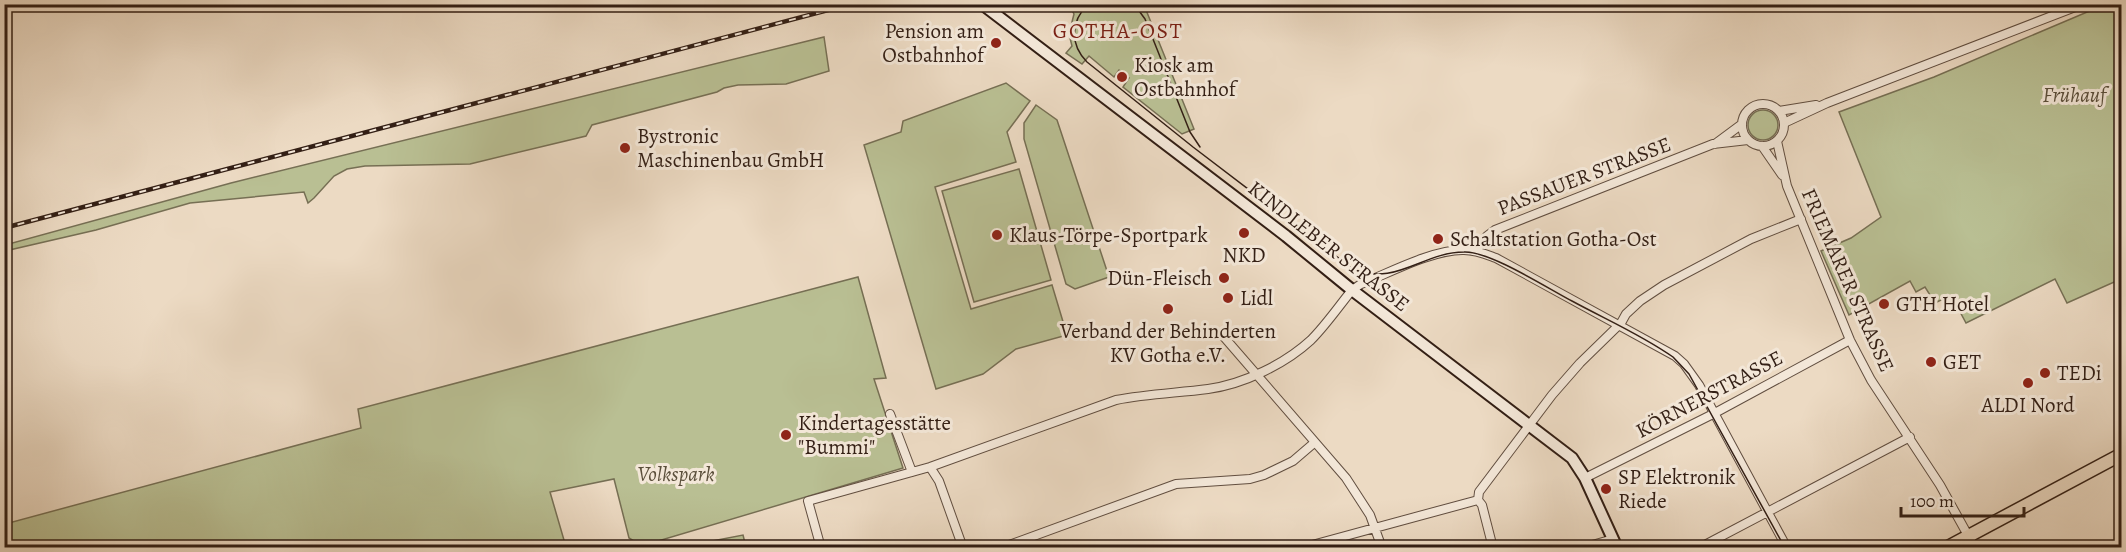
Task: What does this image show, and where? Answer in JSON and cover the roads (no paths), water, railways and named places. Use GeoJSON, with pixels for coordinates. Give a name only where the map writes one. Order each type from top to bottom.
{"type":"FeatureCollection","features":[{"type":"Feature","properties":{"kind":"main road","name":"KINDLEBER STRASSE"},"geometry":{"type":"LineString","coordinates":[[982,4],[1572,458],[1585,478],[1615,543]]}},
{"type":"Feature","properties":{"kind":"main road"},"geometry":{"type":"LineString","coordinates":[[1946,548],[2121,454]]}},
{"type":"Feature","properties":{"kind":"street"},"geometry":{"type":"LineString","coordinates":[[1784,123],[1827,103],[2083,4]]}},
{"type":"Feature","properties":{"kind":"street"},"geometry":{"type":"LineString","coordinates":[[1779,111],[1827,103]]}},
{"type":"Feature","properties":{"kind":"street"},"geometry":{"type":"LineString","coordinates":[[1768,104],[1779,111],[1784,123],[1784,130],[1772,145],[1752,144],[1743,133],[1742,124],[1745,114],[1755,105],[1768,104]]}},
{"type":"Feature","properties":{"kind":"street","name":"PASSAUER STRASSE"},"geometry":{"type":"LineString","coordinates":[[1476,251],[1482,241],[1495,230],[1713,144],[1742,124]]}},
{"type":"Feature","properties":{"kind":"street","name":"PASSAUER STRASSE"},"geometry":{"type":"LineString","coordinates":[[1713,144],[1748,140]]}},
{"type":"Feature","properties":{"kind":"street","name":"FRIEMARER STRASSE"},"geometry":{"type":"LineString","coordinates":[[1777,141],[1785,178],[1850,340],[1871,380],[1910,436],[1975,548]]}},
{"type":"Feature","properties":{"kind":"street","name":"FRIEMARER STRASSE"},"geometry":{"type":"LineString","coordinates":[[1762,146],[1785,178]]}},
{"type":"Feature","properties":{"kind":"street"},"geometry":{"type":"LineString","coordinates":[[1493,548],[1482,505],[1478,501],[1479,492],[1552,395],[1620,324],[1626,314],[1640,301],[1664,285],[1751,239],[1801,219]]}},
{"type":"Feature","properties":{"kind":"street"},"geometry":{"type":"LineString","coordinates":[[821,548],[808,501],[930,467],[1116,400],[1146,394],[1209,389],[1256,375],[1290,357],[1312,339],[1352,290],[1442,253],[1463,250],[1476,251],[1496,258],[1665,348],[1684,364],[1714,413],[1787,548]]}},
{"type":"Feature","properties":{"kind":"street"},"geometry":{"type":"LineString","coordinates":[[1224,337],[1351,484],[1367,508],[1382,548]]}},
{"type":"Feature","properties":{"kind":"street","name":"KÖRNERSTRASSE"},"geometry":{"type":"LineString","coordinates":[[1585,478],[1714,413],[1850,340]]}},
{"type":"Feature","properties":{"kind":"street"},"geometry":{"type":"LineString","coordinates":[[890,414],[912,472]]}},
{"type":"Feature","properties":{"kind":"street"},"geometry":{"type":"LineString","coordinates":[[1699,548],[1910,436]]}},
{"type":"Feature","properties":{"kind":"street"},"geometry":{"type":"LineString","coordinates":[[1001,548],[1176,484],[1264,475],[1293,461],[1314,442]]}},
{"type":"Feature","properties":{"kind":"street"},"geometry":{"type":"LineString","coordinates":[[930,467],[939,481],[963,548]]}},
{"type":"Feature","properties":{"kind":"street"},"geometry":{"type":"LineString","coordinates":[[1301,548],[1478,501]]}},
{"type":"Feature","properties":{"kind":"street"},"geometry":{"type":"LineString","coordinates":[[1582,548],[1615,543]]}},
{"type":"Feature","properties":{"kind":"tram line"},"geometry":{"type":"LineString","coordinates":[[1088,4],[1078,18],[1074,33],[1077,48],[1087,62],[1193,147],[1353,269],[1382,274],[1396,272],[1449,253],[1475,253],[1518,271],[1636,334],[1673,357],[1689,374],[1785,548]]}},
{"type":"Feature","properties":{"kind":"tram line"},"geometry":{"type":"LineString","coordinates":[[1134,4],[1145,19],[1190,132],[1200,147]]}},
{"type":"Feature","properties":{"kind":"railway"},"geometry":{"type":"LineString","coordinates":[[4,228],[851,4]]}},
{"type":"Feature","properties":{"kind":"place","name":"Pension am Ostbahnhof"},"geometry":{"type":"Point","coordinates":[996,43]}},
{"type":"Feature","properties":{"kind":"place","name":"Kiosk am Ostbahnhof"},"geometry":{"type":"Point","coordinates":[1122,77]}},
{"type":"Feature","properties":{"kind":"place","name":"Bystronic Maschinenbau GmbH"},"geometry":{"type":"Point","coordinates":[625,148]}},
{"type":"Feature","properties":{"kind":"place","name":"NKD"},"geometry":{"type":"Point","coordinates":[1244,233]}},
{"type":"Feature","properties":{"kind":"place","name":"Klaus-Törpe-Sportpark"},"geometry":{"type":"Point","coordinates":[997,235]}},
{"type":"Feature","properties":{"kind":"place","name":"Schaltstation Gotha-Ost"},"geometry":{"type":"Point","coordinates":[1438,239]}},
{"type":"Feature","properties":{"kind":"place","name":"Dün-Fleisch"},"geometry":{"type":"Point","coordinates":[1224,278]}},
{"type":"Feature","properties":{"kind":"place","name":"Lidl"},"geometry":{"type":"Point","coordinates":[1228,298]}},
{"type":"Feature","properties":{"kind":"place","name":"GTH Hotel"},"geometry":{"type":"Point","coordinates":[1884,304]}},
{"type":"Feature","properties":{"kind":"place","name":"Verband der Behinderten KV Gotha e.V."},"geometry":{"type":"Point","coordinates":[1168,309]}},
{"type":"Feature","properties":{"kind":"place","name":"GET"},"geometry":{"type":"Point","coordinates":[1931,362]}},
{"type":"Feature","properties":{"kind":"place","name":"TEDi"},"geometry":{"type":"Point","coordinates":[2045,373]}},
{"type":"Feature","properties":{"kind":"place","name":"ALDI Nord"},"geometry":{"type":"Point","coordinates":[2028,383]}},
{"type":"Feature","properties":{"kind":"place","name":"Kindertagesstätte \"Bummi\""},"geometry":{"type":"Point","coordinates":[786,435]}},
{"type":"Feature","properties":{"kind":"place","name":"SP Elektronik Riede"},"geometry":{"type":"Point","coordinates":[1606,489]}},
{"type":"Feature","properties":{"kind":"district","name":"GOTHA-OST"},"geometry":{"type":"Point","coordinates":[1118,31]}},
{"type":"Feature","properties":{"kind":"park label","name":"Frühauf"},"geometry":{"type":"Point","coordinates":[2074,95]}},
{"type":"Feature","properties":{"kind":"park label","name":"Volkspark"},"geometry":{"type":"Point","coordinates":[676,474]}}]}
